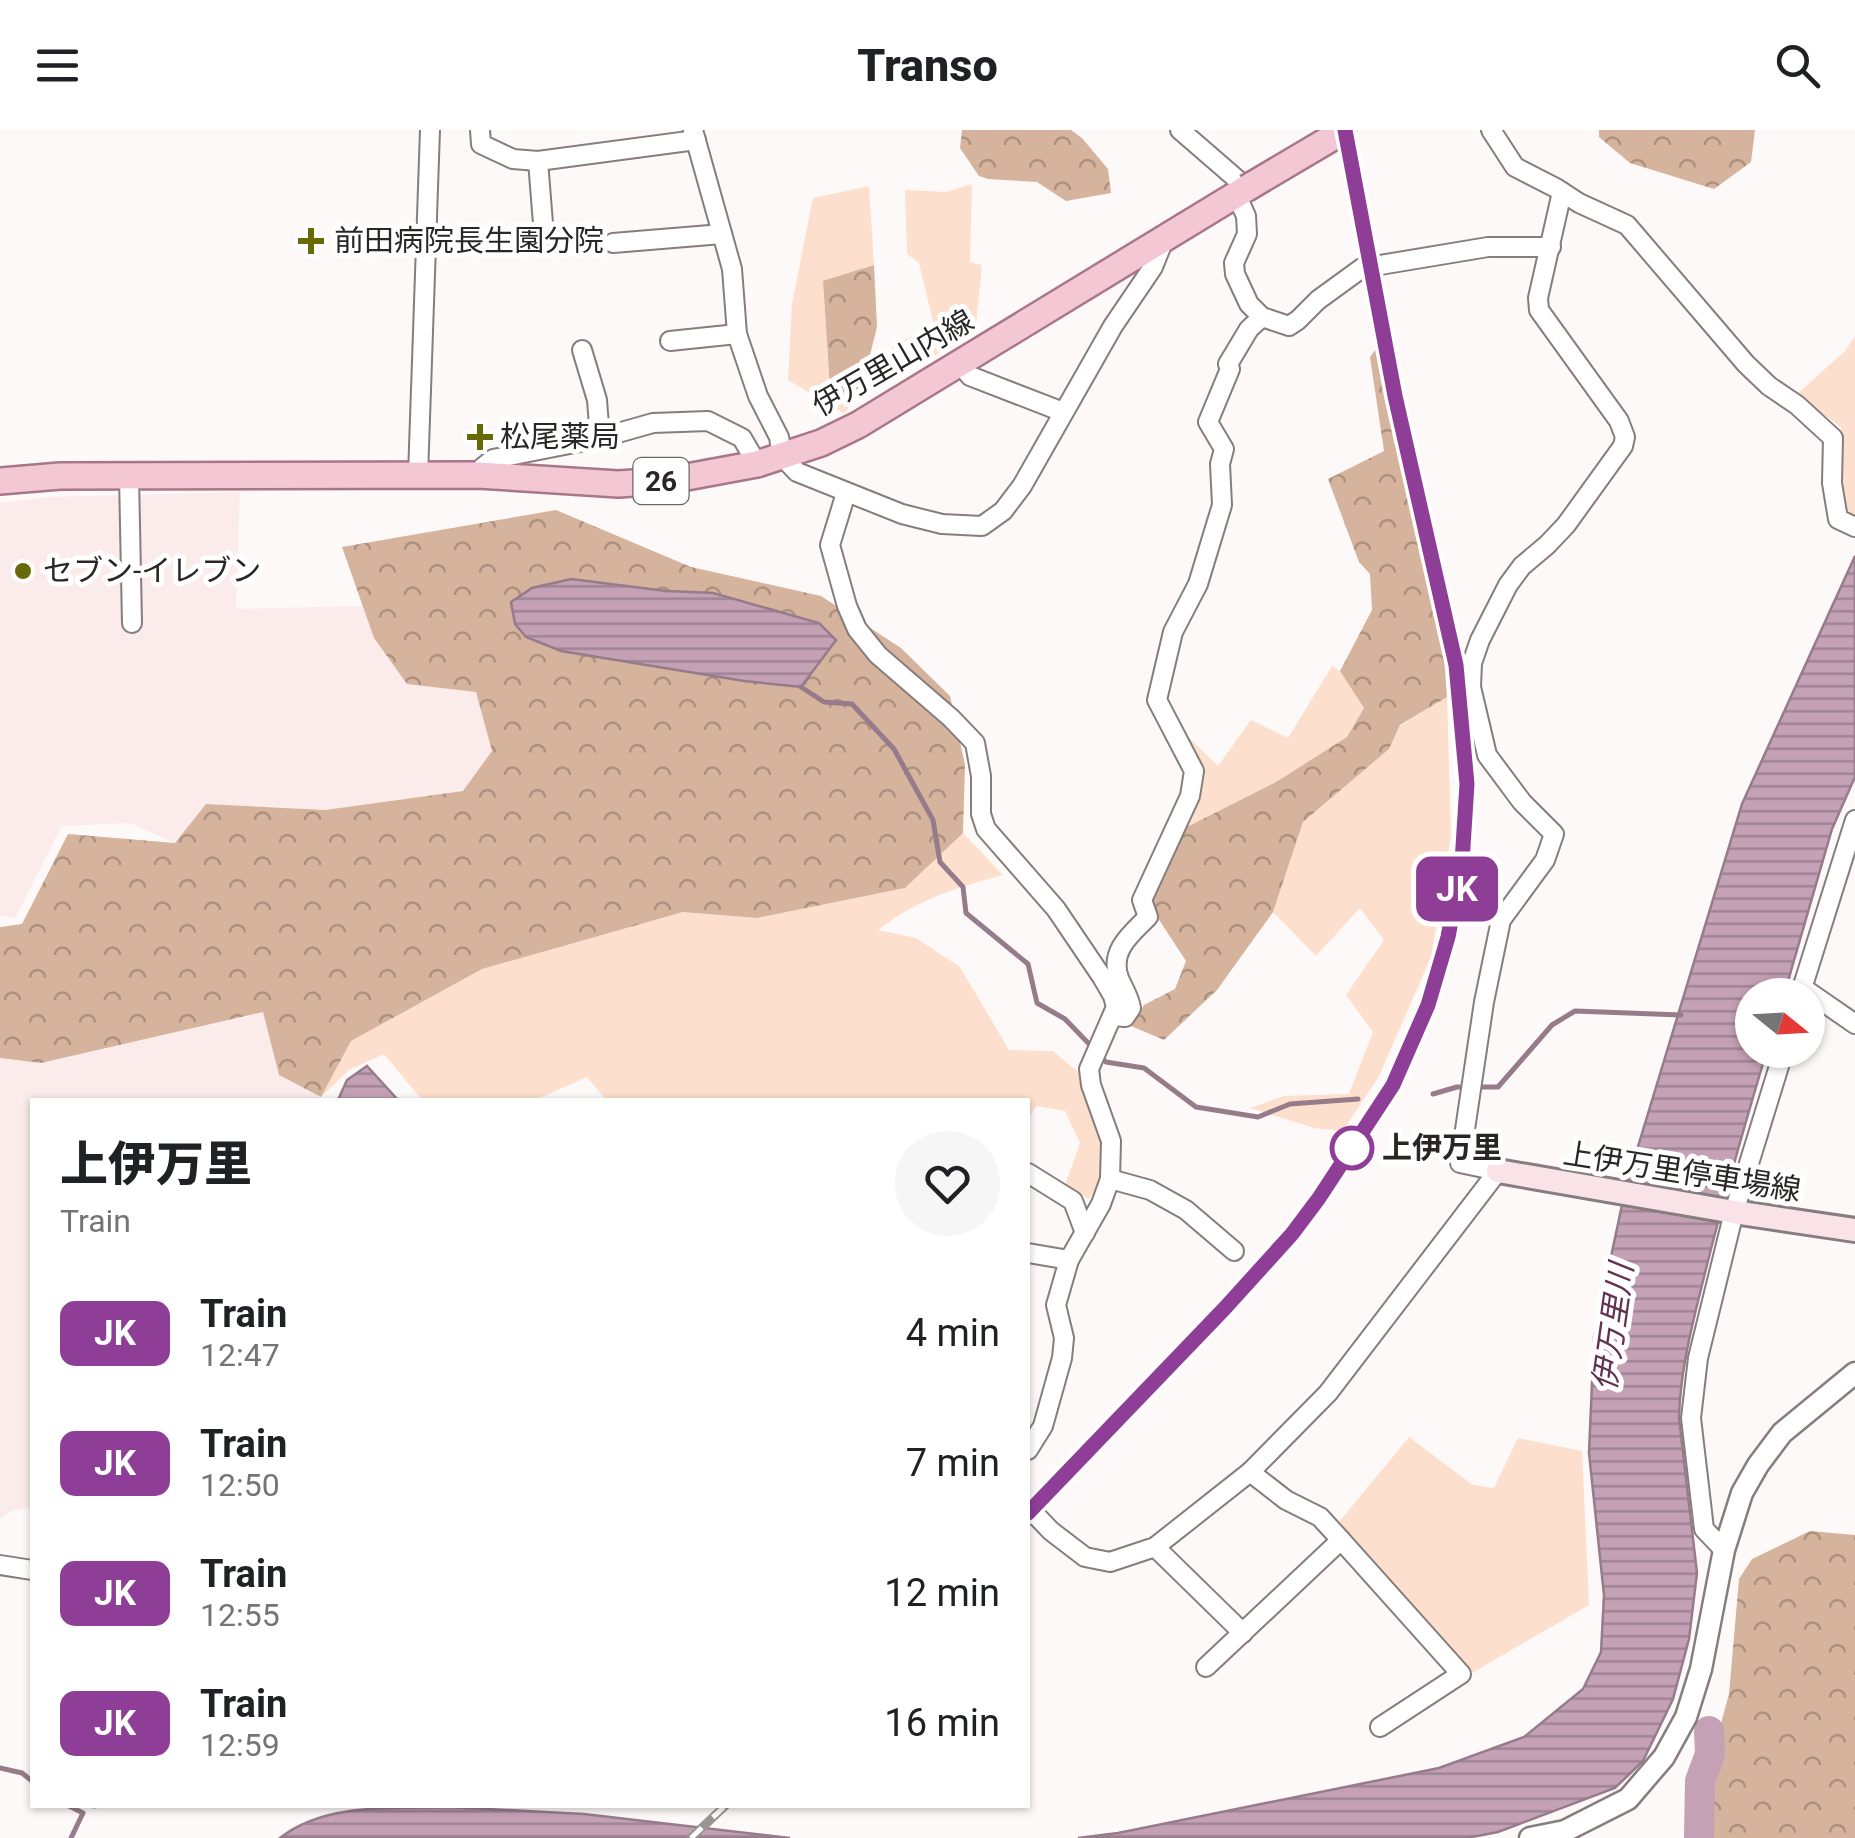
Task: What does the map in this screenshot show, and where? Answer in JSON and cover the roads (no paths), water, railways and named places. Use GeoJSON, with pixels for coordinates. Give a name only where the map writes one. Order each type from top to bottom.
{"type":"FeatureCollection","features":[{"type":"Feature","properties":{"kind":"main road","name":"伊万里山内線"},"geometry":{"type":"LineString","coordinates":[[0,481],[60,476],[478,475],[618,484],[665,481],[757,464],[822,443],[858,425],[1346,130]]}},
{"type":"Feature","properties":{"kind":"main road","name":"上伊万里停車場線"},"geometry":{"type":"LineString","coordinates":[[1498,1171],[1855,1230]]}},
{"type":"Feature","properties":{"kind":"street"},"geometry":{"type":"LineString","coordinates":[[418,476],[430,130]]}},
{"type":"Feature","properties":{"kind":"street"},"geometry":{"type":"LineString","coordinates":[[480,130],[482,144],[513,158],[538,161],[694,135],[732,269],[737,334],[782,456],[797,472],[846,493],[942,524],[982,526],[1003,512],[1153,266],[1165,236]]}},
{"type":"Feature","properties":{"kind":"street"},"geometry":{"type":"LineString","coordinates":[[1180,130],[1241,191],[1247,234],[1234,263],[1249,304],[1262,317],[1289,326],[1362,268],[1488,247],[1551,247]]}},
{"type":"Feature","properties":{"kind":"street"},"geometry":{"type":"LineString","coordinates":[[1491,130],[1516,167],[1627,225],[1746,364],[1834,438],[1832,483],[1838,518],[1855,528]]}},
{"type":"Feature","properties":{"kind":"street"},"geometry":{"type":"LineString","coordinates":[[538,161],[544,236]]}},
{"type":"Feature","properties":{"kind":"street"},"geometry":{"type":"LineString","coordinates":[[1030,1508],[1085,1557],[1110,1562],[1155,1547],[1250,1472],[1328,1393],[1498,1171],[1460,1164],[1470,1087],[1501,920],[1545,860],[1554,834],[1522,802],[1488,755],[1472,688],[1472,663],[1508,585],[1522,566],[1566,525],[1612,464],[1625,437],[1619,421],[1539,310],[1538,298],[1562,192]]}},
{"type":"Feature","properties":{"kind":"street"},"geometry":{"type":"LineString","coordinates":[[613,244],[722,234]]}},
{"type":"Feature","properties":{"kind":"street"},"geometry":{"type":"LineString","coordinates":[[1113,1016],[1125,1016],[1131,1008],[1116,959],[1122,942],[1148,916],[1142,900],[1190,796],[1194,771],[1157,700],[1173,632],[1198,584],[1222,505],[1220,464],[1224,450],[1208,422],[1230,369],[1228,364],[1249,329],[1262,317]]}},
{"type":"Feature","properties":{"kind":"street"},"geometry":{"type":"LineString","coordinates":[[670,340],[737,334]]}},
{"type":"Feature","properties":{"kind":"street"},"geometry":{"type":"LineString","coordinates":[[582,350],[597,400],[600,438]]}},
{"type":"Feature","properties":{"kind":"street"},"geometry":{"type":"LineString","coordinates":[[960,364],[970,376],[1064,412]]}},
{"type":"Feature","properties":{"kind":"street"},"geometry":{"type":"LineString","coordinates":[[478,475],[492,459],[653,424],[708,422],[742,438],[757,464]]}},
{"type":"Feature","properties":{"kind":"street"},"geometry":{"type":"LineString","coordinates":[[129,476],[132,622]]}},
{"type":"Feature","properties":{"kind":"street"},"geometry":{"type":"LineString","coordinates":[[846,493],[830,545],[857,629],[878,655],[974,742],[986,829],[1056,909],[1114,996],[1113,1016],[1088,1069],[1111,1141],[1110,1179],[1101,1204],[1069,1260],[1056,1306],[1064,1338],[1062,1358],[1043,1426],[1030,1447]]}},
{"type":"Feature","properties":{"kind":"street"},"geometry":{"type":"LineString","coordinates":[[1806,978],[1855,820]]}},
{"type":"Feature","properties":{"kind":"street"},"geometry":{"type":"LineString","coordinates":[[1825,1006],[1855,1024]]}},
{"type":"Feature","properties":{"kind":"street"},"geometry":{"type":"LineString","coordinates":[[1724,1550],[1704,1529],[1691,1418],[1698,1358],[1734,1212],[1778,1068]]}},
{"type":"Feature","properties":{"kind":"street"},"geometry":{"type":"LineString","coordinates":[[1030,1175],[1073,1201],[1085,1232]]}},
{"type":"Feature","properties":{"kind":"street"},"geometry":{"type":"LineString","coordinates":[[1110,1179],[1150,1190],[1186,1210],[1234,1251]]}},
{"type":"Feature","properties":{"kind":"street"},"geometry":{"type":"LineString","coordinates":[[1030,1253],[1069,1260]]}},
{"type":"Feature","properties":{"kind":"street"},"geometry":{"type":"LineString","coordinates":[[1530,1838],[1565,1831],[1628,1800],[1664,1757],[1686,1717],[1701,1668],[1724,1550],[1742,1493],[1782,1433],[1855,1373]]}},
{"type":"Feature","properties":{"kind":"street"},"geometry":{"type":"LineString","coordinates":[[1250,1472],[1286,1500],[1320,1517],[1461,1674],[1380,1726]]}},
{"type":"Feature","properties":{"kind":"street"},"geometry":{"type":"LineString","coordinates":[[1206,1667],[1342,1540]]}},
{"type":"Feature","properties":{"kind":"street"},"geometry":{"type":"LineString","coordinates":[[1155,1547],[1243,1633]]}},
{"type":"Feature","properties":{"kind":"street"},"geometry":{"type":"LineString","coordinates":[[0,1565],[30,1570]]}},
{"type":"Feature","properties":{"kind":"water","name":"伊万里川"},"geometry":{"type":"Polygon","coordinates":[[[1855,556],[1855,777],[1832,829],[1789,978],[1735,978],[1735,1068],[1762,1068],[1687,1349],[1679,1418],[1697,1573],[1689,1639],[1673,1699],[1643,1761],[1615,1788],[1498,1832],[1467,1838],[1078,1838],[1439,1768],[1524,1737],[1583,1689],[1601,1652],[1604,1595],[1589,1453],[1594,1337],[1626,1186],[1742,804],[1855,556]]]}},
{"type":"Feature","properties":{"kind":"water"},"geometry":{"type":"Polygon","coordinates":[[[571,579],[713,593],[819,623],[836,640],[801,687],[561,651],[526,637],[515,624],[511,602],[532,588],[571,579]]]}},
{"type":"Feature","properties":{"kind":"water"},"geometry":{"type":"Polygon","coordinates":[[[367,1066],[396,1098],[339,1098],[347,1080],[367,1066]]]}},
{"type":"Feature","properties":{"kind":"water"},"geometry":{"type":"Polygon","coordinates":[[[468,1808],[584,1814],[790,1838],[280,1838],[318,1818],[361,1810],[468,1808]]]}},
{"type":"Feature","properties":{"kind":"waterway"},"geometry":{"type":"LineString","coordinates":[[801,687],[824,702],[852,704],[894,749],[933,820],[940,862],[963,887],[966,913],[1028,964],[1037,1003],[1065,1019],[1092,1047]]}},
{"type":"Feature","properties":{"kind":"waterway"},"geometry":{"type":"LineString","coordinates":[[1433,1094],[1457,1087],[1498,1087],[1552,1025],[1575,1011],[1681,1015]]}},
{"type":"Feature","properties":{"kind":"waterway"},"geometry":{"type":"LineString","coordinates":[[1099,1055],[1106,1062],[1144,1068],[1196,1107],[1258,1117],[1290,1104],[1358,1099]]}},
{"type":"Feature","properties":{"kind":"waterway"},"geometry":{"type":"LineString","coordinates":[[1699,1838],[1700,1781],[1710,1754],[1709,1731]]}},
{"type":"Feature","properties":{"kind":"waterway"},"geometry":{"type":"LineString","coordinates":[[0,1768],[22,1773],[30,1779]]}},
{"type":"Feature","properties":{"kind":"waterway"},"geometry":{"type":"LineString","coordinates":[[71,1838],[83,1813],[73,1808]]}},
{"type":"Feature","properties":{"kind":"railway"},"geometry":{"type":"LineString","coordinates":[[1030,1511],[1225,1308],[1319,1199],[1393,1085],[1428,1005],[1448,937],[1462,862],[1467,784],[1456,665],[1395,396],[1345,130]]}},
{"type":"Feature","properties":{"kind":"railway"},"geometry":{"type":"LineString","coordinates":[[691,1838],[723,1808]]}},
{"type":"Feature","properties":{"kind":"train","name":"JK"},"geometry":{"type":"LineString","coordinates":[[1030,1511],[1225,1308],[1319,1198],[1393,1085],[1428,1005],[1448,937],[1462,862],[1467,784],[1456,665],[1395,396],[1345,130]]}},
{"type":"Feature","properties":{"kind":"place","name":"前田病院長生園分院"},"geometry":{"type":"Point","coordinates":[311,241]}},
{"type":"Feature","properties":{"kind":"place","name":"松尾薬局"},"geometry":{"type":"Point","coordinates":[480,437]}},
{"type":"Feature","properties":{"kind":"place","name":"セブン-イレブン"},"geometry":{"type":"Point","coordinates":[23,571]}},
{"type":"Feature","properties":{"kind":"place","name":"上伊万里"},"geometry":{"type":"Point","coordinates":[1352,1148]}}]}
